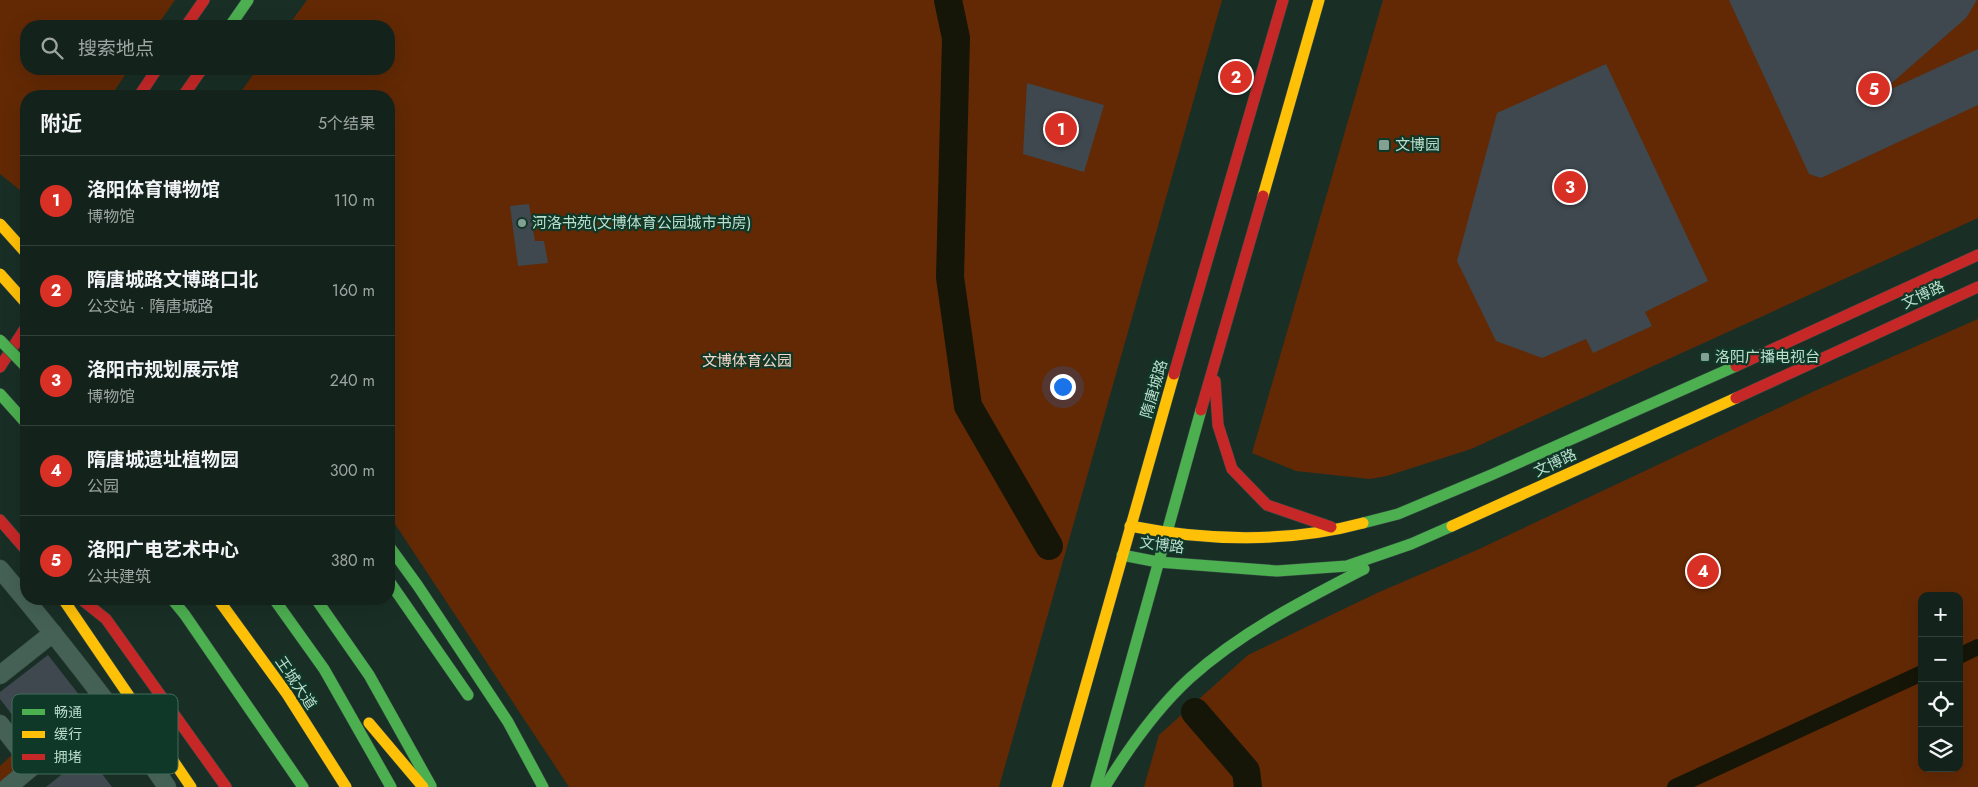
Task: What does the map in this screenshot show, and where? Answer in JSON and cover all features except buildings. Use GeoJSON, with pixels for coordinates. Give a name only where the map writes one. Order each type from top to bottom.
{"type":"FeatureCollection","features":[{"type":"Feature","properties":{"kind":"main road"},"geometry":{"type":"LineString","coordinates":[[190,20],[204,0]]}},
{"type":"Feature","properties":{"kind":"main road"},"geometry":{"type":"LineString","coordinates":[[234,20],[248,0]]}},
{"type":"Feature","properties":{"kind":"main road","name":"隋唐城路"},"geometry":{"type":"LineString","coordinates":[[1057,787],[1130,526],[1282,0]]}},
{"type":"Feature","properties":{"kind":"main road"},"geometry":{"type":"LineString","coordinates":[[1096,787],[1166,533],[1320,0]]}},
{"type":"Feature","properties":{"kind":"main road"},"geometry":{"type":"LineString","coordinates":[[143,90],[154,75]]}},
{"type":"Feature","properties":{"kind":"main road"},"geometry":{"type":"LineString","coordinates":[[187,90],[198,75]]}},
{"type":"Feature","properties":{"kind":"main road"},"geometry":{"type":"LineString","coordinates":[[0,224],[20,246]]}},
{"type":"Feature","properties":{"kind":"main road"},"geometry":{"type":"LineString","coordinates":[[0,284],[9,268],[20,254]]}},
{"type":"Feature","properties":{"kind":"main road","name":"文博路"},"geometry":{"type":"LineString","coordinates":[[1130,526],[1166,533],[1269,538],[1338,530],[1398,514],[1491,475],[1813,332],[1978,255]]}},
{"type":"Feature","properties":{"kind":"main road"},"geometry":{"type":"LineString","coordinates":[[9,268],[20,290]]}},
{"type":"Feature","properties":{"kind":"main road","name":"文博路"},"geometry":{"type":"LineString","coordinates":[[1122,555],[1158,562],[1277,571],[1347,566],[1411,544],[1978,287]]}},
{"type":"Feature","properties":{"kind":"main road"},"geometry":{"type":"LineString","coordinates":[[0,367],[20,337]]}},
{"type":"Feature","properties":{"kind":"main road"},"geometry":{"type":"LineString","coordinates":[[0,340],[20,361]]}},
{"type":"Feature","properties":{"kind":"main road"},"geometry":{"type":"LineString","coordinates":[[1214,365],[1218,425],[1232,469],[1268,505],[1338,530]]}},
{"type":"Feature","properties":{"kind":"main road"},"geometry":{"type":"LineString","coordinates":[[0,394],[20,416]]}},
{"type":"Feature","properties":{"kind":"main road"},"geometry":{"type":"LineString","coordinates":[[0,520],[20,543]]}},
{"type":"Feature","properties":{"kind":"main road"},"geometry":{"type":"LineString","coordinates":[[1105,787],[1124,755],[1162,706],[1204,666],[1262,626],[1329,587],[1411,544]]}},
{"type":"Feature","properties":{"kind":"main road"},"geometry":{"type":"LineString","coordinates":[[395,554],[508,722],[543,787]]}},
{"type":"Feature","properties":{"kind":"main road"},"geometry":{"type":"LineString","coordinates":[[395,590],[473,702]]}},
{"type":"Feature","properties":{"kind":"main road"},"geometry":{"type":"LineString","coordinates":[[67,605],[128,694]]}},
{"type":"Feature","properties":{"kind":"main road"},"geometry":{"type":"LineString","coordinates":[[88,605],[106,619],[160,694]]}},
{"type":"Feature","properties":{"kind":"main road"},"geometry":{"type":"LineString","coordinates":[[177,605],[303,787]]}},
{"type":"Feature","properties":{"kind":"main road","name":"王城大道"},"geometry":{"type":"LineString","coordinates":[[222,605],[287,694],[346,787]]}},
{"type":"Feature","properties":{"kind":"main road","name":"王城大道"},"geometry":{"type":"LineString","coordinates":[[278,605],[324,669],[391,787]]}},
{"type":"Feature","properties":{"kind":"main road"},"geometry":{"type":"LineString","coordinates":[[320,605],[369,675],[432,787]]}},
{"type":"Feature","properties":{"kind":"main road"},"geometry":{"type":"LineString","coordinates":[[324,669],[423,787]]}},
{"type":"Feature","properties":{"kind":"main road"},"geometry":{"type":"LineString","coordinates":[[287,694],[311,753]]}},
{"type":"Feature","properties":{"kind":"main road"},"geometry":{"type":"LineString","coordinates":[[178,720],[226,787]]}},
{"type":"Feature","properties":{"kind":"main road"},"geometry":{"type":"LineString","coordinates":[[178,768],[191,787]]}},
{"type":"Feature","properties":{"kind":"street"},"geometry":{"type":"LineString","coordinates":[[0,569],[20,593]]}},
{"type":"Feature","properties":{"kind":"street"},"geometry":{"type":"LineString","coordinates":[[30,605],[99,694]]}},
{"type":"Feature","properties":{"kind":"street"},"geometry":{"type":"LineString","coordinates":[[0,675],[53,633]]}},
{"type":"Feature","properties":{"kind":"street"},"geometry":{"type":"LineString","coordinates":[[0,724],[12,739]]}},
{"type":"Feature","properties":{"kind":"street"},"geometry":{"type":"LineString","coordinates":[[8,787],[23,774]]}},
{"type":"Feature","properties":{"kind":"street"},"geometry":{"type":"LineString","coordinates":[[158,774],[167,787]]}},
{"type":"Feature","properties":{"kind":"green space"},"geometry":{"type":"Polygon","coordinates":[[[0,0],[175,0],[161,20],[20,20],[20,75],[125,75],[115,90],[20,90],[20,190],[0,174],[0,0]]]}},
{"type":"Feature","properties":{"kind":"green space","name":"文博体育公园"},"geometry":{"type":"Polygon","coordinates":[[[307,0],[1222,0],[999,787],[569,787],[395,524],[395,90],[242,90],[253,75],[395,75],[395,20],[292,20],[307,0]]]}},
{"type":"Feature","properties":{"kind":"green space"},"geometry":{"type":"Polygon","coordinates":[[[1383,0],[1978,0],[1978,218],[1471,449],[1387,476],[1370,479],[1296,471],[1252,453],[1383,0]]]}},
{"type":"Feature","properties":{"kind":"green space"},"geometry":{"type":"Polygon","coordinates":[[[1978,319],[1978,787],[1144,787],[1159,735],[1248,655],[1377,593],[1477,550],[1819,389],[1978,319]]]}},
{"type":"Feature","properties":{"kind":"green space"},"geometry":{"type":"Polygon","coordinates":[[[12,755],[12,774],[14,774],[0,787],[0,766],[12,755]]]}},
{"type":"Feature","properties":{"kind":"waterway"},"geometry":{"type":"LineString","coordinates":[[948,0],[956,38],[950,277],[968,406],[1049,546]]}},
{"type":"Feature","properties":{"kind":"waterway"},"geometry":{"type":"LineString","coordinates":[[1963,654],[1978,647]]}},
{"type":"Feature","properties":{"kind":"waterway"},"geometry":{"type":"LineString","coordinates":[[1675,787],[1918,675]]}},
{"type":"Feature","properties":{"kind":"waterway"},"geometry":{"type":"LineString","coordinates":[[1195,712],[1246,771],[1248,787]]}},
{"type":"Feature","properties":{"kind":"traffic: fast"},"geometry":{"type":"LineString","coordinates":[[234,20],[248,0]]}},
{"type":"Feature","properties":{"kind":"traffic: fast"},"geometry":{"type":"LineString","coordinates":[[0,340],[20,361]]}},
{"type":"Feature","properties":{"kind":"traffic: fast"},"geometry":{"type":"LineString","coordinates":[[1363,523],[1398,514],[1491,475],[1736,366]]}},
{"type":"Feature","properties":{"kind":"traffic: fast"},"geometry":{"type":"LineString","coordinates":[[0,394],[20,416]]}},
{"type":"Feature","properties":{"kind":"traffic: fast"},"geometry":{"type":"LineString","coordinates":[[1096,787],[1201,410]]}},
{"type":"Feature","properties":{"kind":"traffic: fast"},"geometry":{"type":"LineString","coordinates":[[1122,555],[1158,562],[1277,571],[1347,566],[1411,544],[1452,526]]}},
{"type":"Feature","properties":{"kind":"traffic: fast"},"geometry":{"type":"LineString","coordinates":[[395,554],[508,722],[543,787]]}},
{"type":"Feature","properties":{"kind":"traffic: fast"},"geometry":{"type":"LineString","coordinates":[[1106,785],[1124,756],[1155,715],[1190,678],[1210,661],[1252,631],[1364,569]]}},
{"type":"Feature","properties":{"kind":"traffic: fast"},"geometry":{"type":"LineString","coordinates":[[395,590],[468,695]]}},
{"type":"Feature","properties":{"kind":"traffic: fast"},"geometry":{"type":"LineString","coordinates":[[177,605],[303,787]]}},
{"type":"Feature","properties":{"kind":"traffic: fast"},"geometry":{"type":"LineString","coordinates":[[278,605],[324,669],[391,787]]}},
{"type":"Feature","properties":{"kind":"traffic: fast"},"geometry":{"type":"LineString","coordinates":[[320,605],[369,675],[431,786]]}},
{"type":"Feature","properties":{"kind":"traffic: slow"},"geometry":{"type":"LineString","coordinates":[[1263,196],[1319,0]]}},
{"type":"Feature","properties":{"kind":"traffic: slow"},"geometry":{"type":"LineString","coordinates":[[0,224],[20,246]]}},
{"type":"Feature","properties":{"kind":"traffic: slow"},"geometry":{"type":"LineString","coordinates":[[0,274],[20,296]]}},
{"type":"Feature","properties":{"kind":"traffic: slow"},"geometry":{"type":"LineString","coordinates":[[1057,787],[1174,374]]}},
{"type":"Feature","properties":{"kind":"traffic: slow"},"geometry":{"type":"LineString","coordinates":[[1452,526],[1736,398]]}},
{"type":"Feature","properties":{"kind":"traffic: slow"},"geometry":{"type":"LineString","coordinates":[[1130,526],[1188,535],[1247,538],[1306,534],[1363,523]]}},
{"type":"Feature","properties":{"kind":"traffic: slow"},"geometry":{"type":"LineString","coordinates":[[67,605],[128,694]]}},
{"type":"Feature","properties":{"kind":"traffic: slow"},"geometry":{"type":"LineString","coordinates":[[222,605],[287,694],[346,787]]}},
{"type":"Feature","properties":{"kind":"traffic: slow"},"geometry":{"type":"LineString","coordinates":[[369,723],[423,787]]}},
{"type":"Feature","properties":{"kind":"traffic: slow"},"geometry":{"type":"LineString","coordinates":[[178,768],[191,787]]}},
{"type":"Feature","properties":{"kind":"traffic: jam"},"geometry":{"type":"LineString","coordinates":[[190,20],[204,0]]}},
{"type":"Feature","properties":{"kind":"traffic: jam"},"geometry":{"type":"LineString","coordinates":[[1174,374],[1283,0]]}},
{"type":"Feature","properties":{"kind":"traffic: jam"},"geometry":{"type":"LineString","coordinates":[[143,90],[153,75]]}},
{"type":"Feature","properties":{"kind":"traffic: jam"},"geometry":{"type":"LineString","coordinates":[[187,90],[198,75]]}},
{"type":"Feature","properties":{"kind":"traffic: jam"},"geometry":{"type":"LineString","coordinates":[[1201,410],[1263,196]]}},
{"type":"Feature","properties":{"kind":"traffic: jam"},"geometry":{"type":"LineString","coordinates":[[1736,366],[1978,255]]}},
{"type":"Feature","properties":{"kind":"traffic: jam"},"geometry":{"type":"LineString","coordinates":[[1736,398],[1978,287]]}},
{"type":"Feature","properties":{"kind":"traffic: jam"},"geometry":{"type":"LineString","coordinates":[[0,367],[20,336]]}},
{"type":"Feature","properties":{"kind":"traffic: jam"},"geometry":{"type":"LineString","coordinates":[[1215,381],[1218,425],[1232,469],[1267,505],[1331,527]]}},
{"type":"Feature","properties":{"kind":"traffic: jam"},"geometry":{"type":"LineString","coordinates":[[0,520],[20,543]]}},
{"type":"Feature","properties":{"kind":"traffic: jam"},"geometry":{"type":"LineString","coordinates":[[88,605],[106,619],[160,694]]}},
{"type":"Feature","properties":{"kind":"traffic: jam"},"geometry":{"type":"LineString","coordinates":[[178,720],[226,787]]}},
{"type":"Feature","properties":{"kind":"place","name":"隋唐城路文博路口北"},"geometry":{"type":"Point","coordinates":[1236,77]}},
{"type":"Feature","properties":{"kind":"place","name":"洛阳广电艺术中心"},"geometry":{"type":"Point","coordinates":[1874,89]}},
{"type":"Feature","properties":{"kind":"place","name":"洛阳体育博物馆"},"geometry":{"type":"Point","coordinates":[1061,129]}},
{"type":"Feature","properties":{"kind":"place","name":"文博园"},"geometry":{"type":"Point","coordinates":[1384,145]}},
{"type":"Feature","properties":{"kind":"place","name":"洛阳市规划展示馆"},"geometry":{"type":"Point","coordinates":[1570,187]}},
{"type":"Feature","properties":{"kind":"place","name":"河洛书苑(文博体育公园城市书房)"},"geometry":{"type":"Point","coordinates":[522,223]}},
{"type":"Feature","properties":{"kind":"place","name":"洛阳广播电视台"},"geometry":{"type":"Point","coordinates":[1705,357]}},
{"type":"Feature","properties":{"kind":"place","name":"隋唐城遗址植物园"},"geometry":{"type":"Point","coordinates":[1703,571]}}]}
